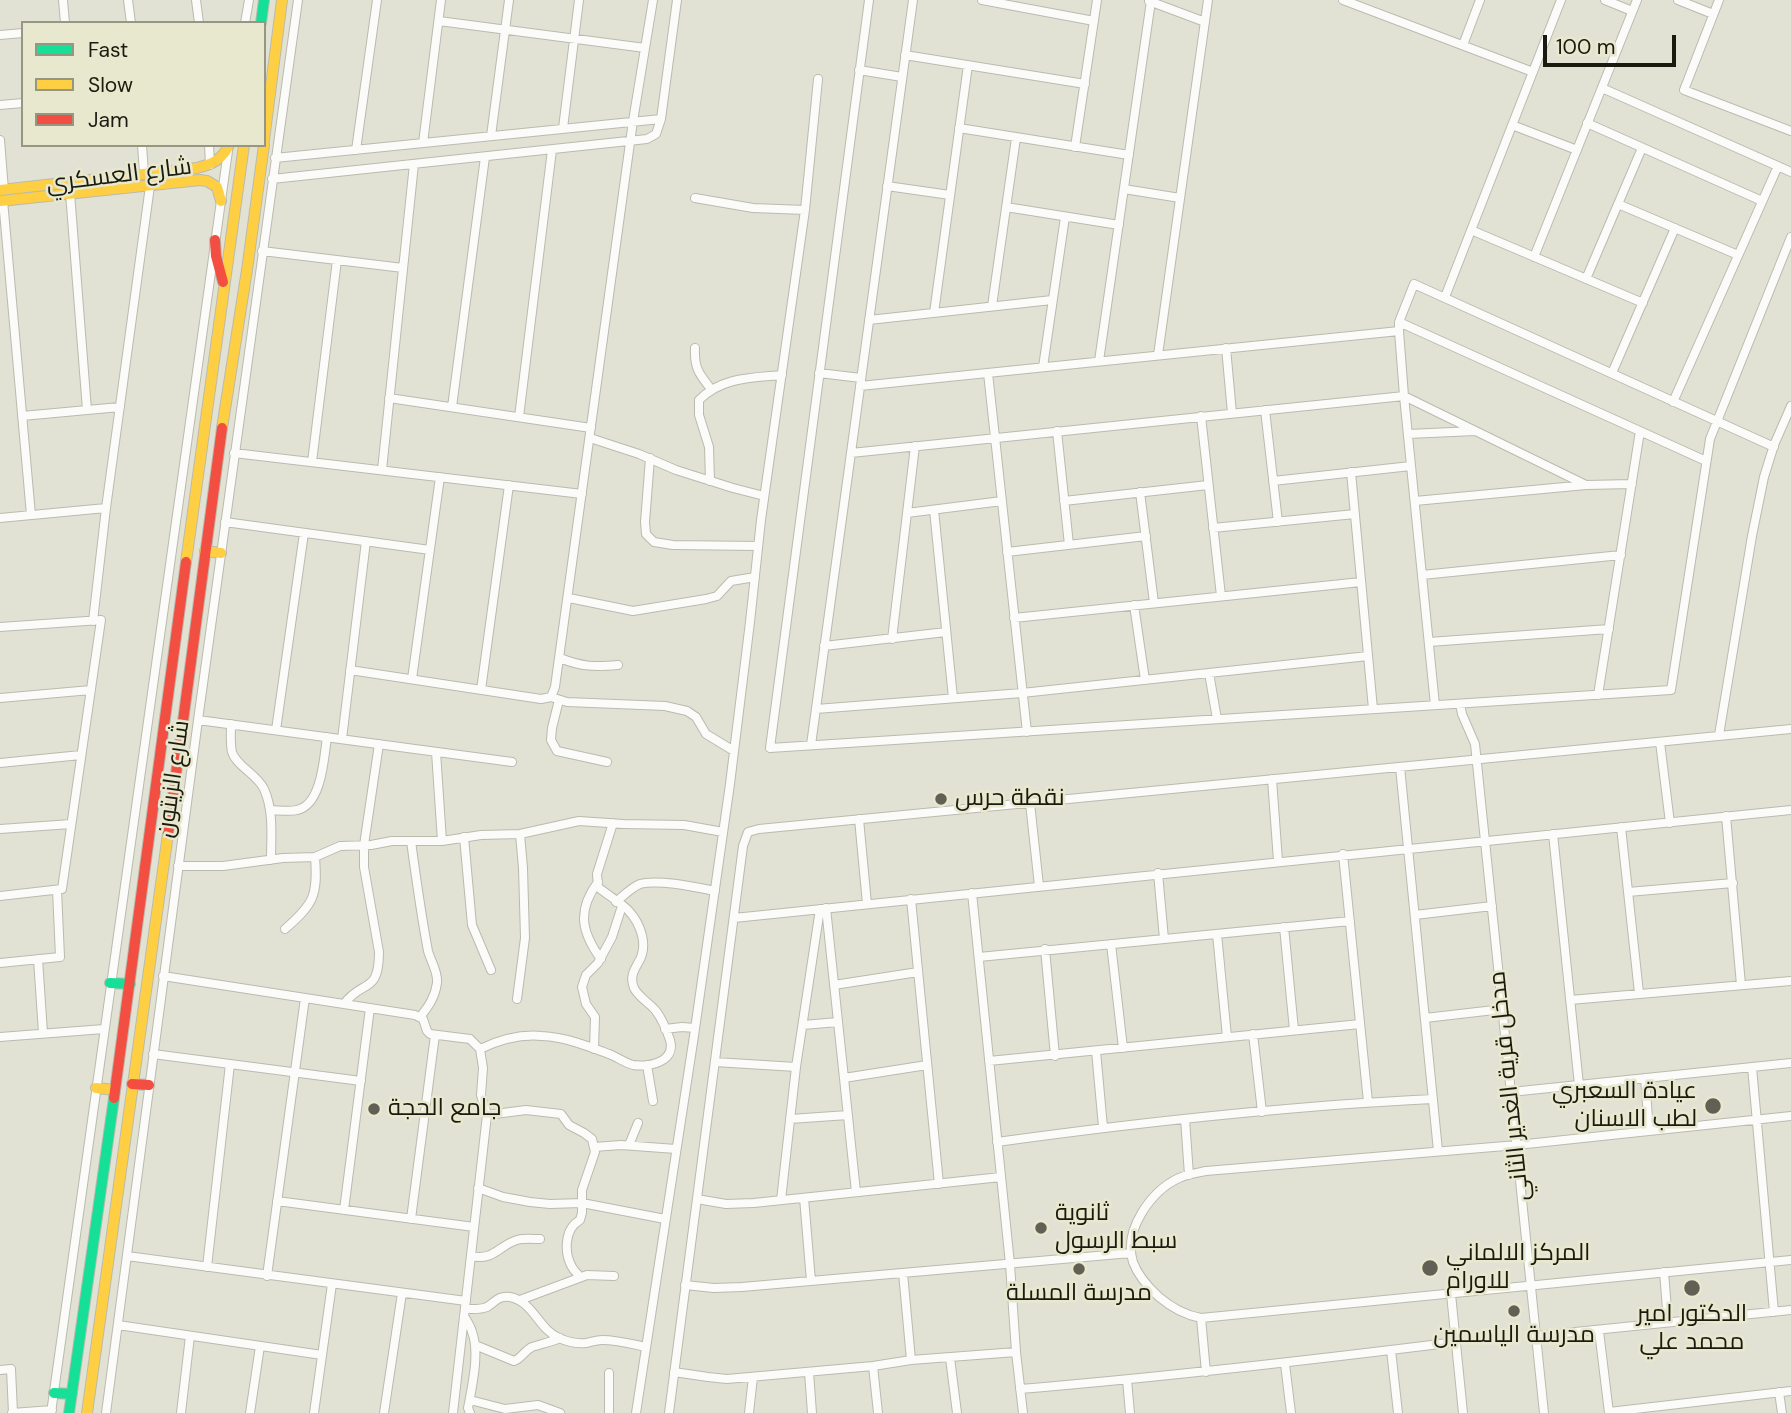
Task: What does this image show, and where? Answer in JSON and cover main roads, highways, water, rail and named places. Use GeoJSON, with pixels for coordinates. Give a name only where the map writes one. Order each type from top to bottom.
{"type":"FeatureCollection","features":[{"type":"Feature","properties":{"kind":"main road"},"geometry":{"type":"LineString","coordinates":[[261,21],[264,0]]}},
{"type":"Feature","properties":{"kind":"main road","name":"شارع الزيتون"},"geometry":{"type":"LineString","coordinates":[[266,127],[282,0]]}},
{"type":"Feature","properties":{"kind":"main road"},"geometry":{"type":"LineString","coordinates":[[270,95],[283,97]]}},
{"type":"Feature","properties":{"kind":"main road","name":"شارع العسكري"},"geometry":{"type":"LineString","coordinates":[[2,195],[144,173],[197,168],[211,165],[223,157],[228,147]]}},
{"type":"Feature","properties":{"kind":"main road","name":"شارع الزيتون"},"geometry":{"type":"LineString","coordinates":[[69,1413],[244,147]]}},
{"type":"Feature","properties":{"kind":"main road","name":"شارع الزيتون"},"geometry":{"type":"LineString","coordinates":[[87,1413],[205,551],[263,147]]}},
{"type":"Feature","properties":{"kind":"main road"},"geometry":{"type":"LineString","coordinates":[[196,181],[206,175],[205,170],[197,168]]}},
{"type":"Feature","properties":{"kind":"main road","name":"شارع العسكري"},"geometry":{"type":"LineString","coordinates":[[2,195],[70,193],[206,181],[217,187],[221,201]]}},
{"type":"Feature","properties":{"kind":"main road"},"geometry":{"type":"LineString","coordinates":[[215,240],[224,295]]}},
{"type":"Feature","properties":{"kind":"main road"},"geometry":{"type":"LineString","coordinates":[[247,270],[259,272]]}},
{"type":"Feature","properties":{"kind":"main road"},"geometry":{"type":"LineString","coordinates":[[209,385],[211,390],[220,394],[228,387]]}},
{"type":"Feature","properties":{"kind":"main road"},"geometry":{"type":"LineString","coordinates":[[204,424],[211,418],[223,425]]}},
{"type":"Feature","properties":{"kind":"main road"},"geometry":{"type":"LineString","coordinates":[[205,551],[220,553]]}},
{"type":"Feature","properties":{"kind":"main road"},"geometry":{"type":"LineString","coordinates":[[110,983],[130,984]]}},
{"type":"Feature","properties":{"kind":"main road"},"geometry":{"type":"LineString","coordinates":[[132,1084],[149,1085]]}},
{"type":"Feature","properties":{"kind":"main road"},"geometry":{"type":"LineString","coordinates":[[96,1088],[115,1090]]}},
{"type":"Feature","properties":{"kind":"main road"},"geometry":{"type":"LineString","coordinates":[[95,1229],[103,1235],[112,1232]]}},
{"type":"Feature","properties":{"kind":"main road"},"geometry":{"type":"LineString","coordinates":[[89,1269],[97,1263],[106,1269]]}},
{"type":"Feature","properties":{"kind":"main road"},"geometry":{"type":"LineString","coordinates":[[54,1393],[72,1394]]}},
{"type":"Feature","properties":{"kind":"place","name":"نقطة حرس"},"geometry":{"type":"Point","coordinates":[941,799]}},
{"type":"Feature","properties":{"kind":"place","name":"عيادة السعبري لطب الاسنان"},"geometry":{"type":"Point","coordinates":[1713,1106]}},
{"type":"Feature","properties":{"kind":"place","name":"جامع الحجة"},"geometry":{"type":"Point","coordinates":[374,1109]}},
{"type":"Feature","properties":{"kind":"place","name":"ثانوية سبط الرسول"},"geometry":{"type":"Point","coordinates":[1041,1228]}},
{"type":"Feature","properties":{"kind":"place","name":"المركز الالماني للاورام"},"geometry":{"type":"Point","coordinates":[1430,1268]}},
{"type":"Feature","properties":{"kind":"place","name":"مدرسة المسلة"},"geometry":{"type":"Point","coordinates":[1079,1269]}},
{"type":"Feature","properties":{"kind":"place","name":"الدكتور امير محمد علي"},"geometry":{"type":"Point","coordinates":[1692,1288]}},
{"type":"Feature","properties":{"kind":"place","name":"مدرسة الياسمين"},"geometry":{"type":"Point","coordinates":[1514,1311]}}]}
